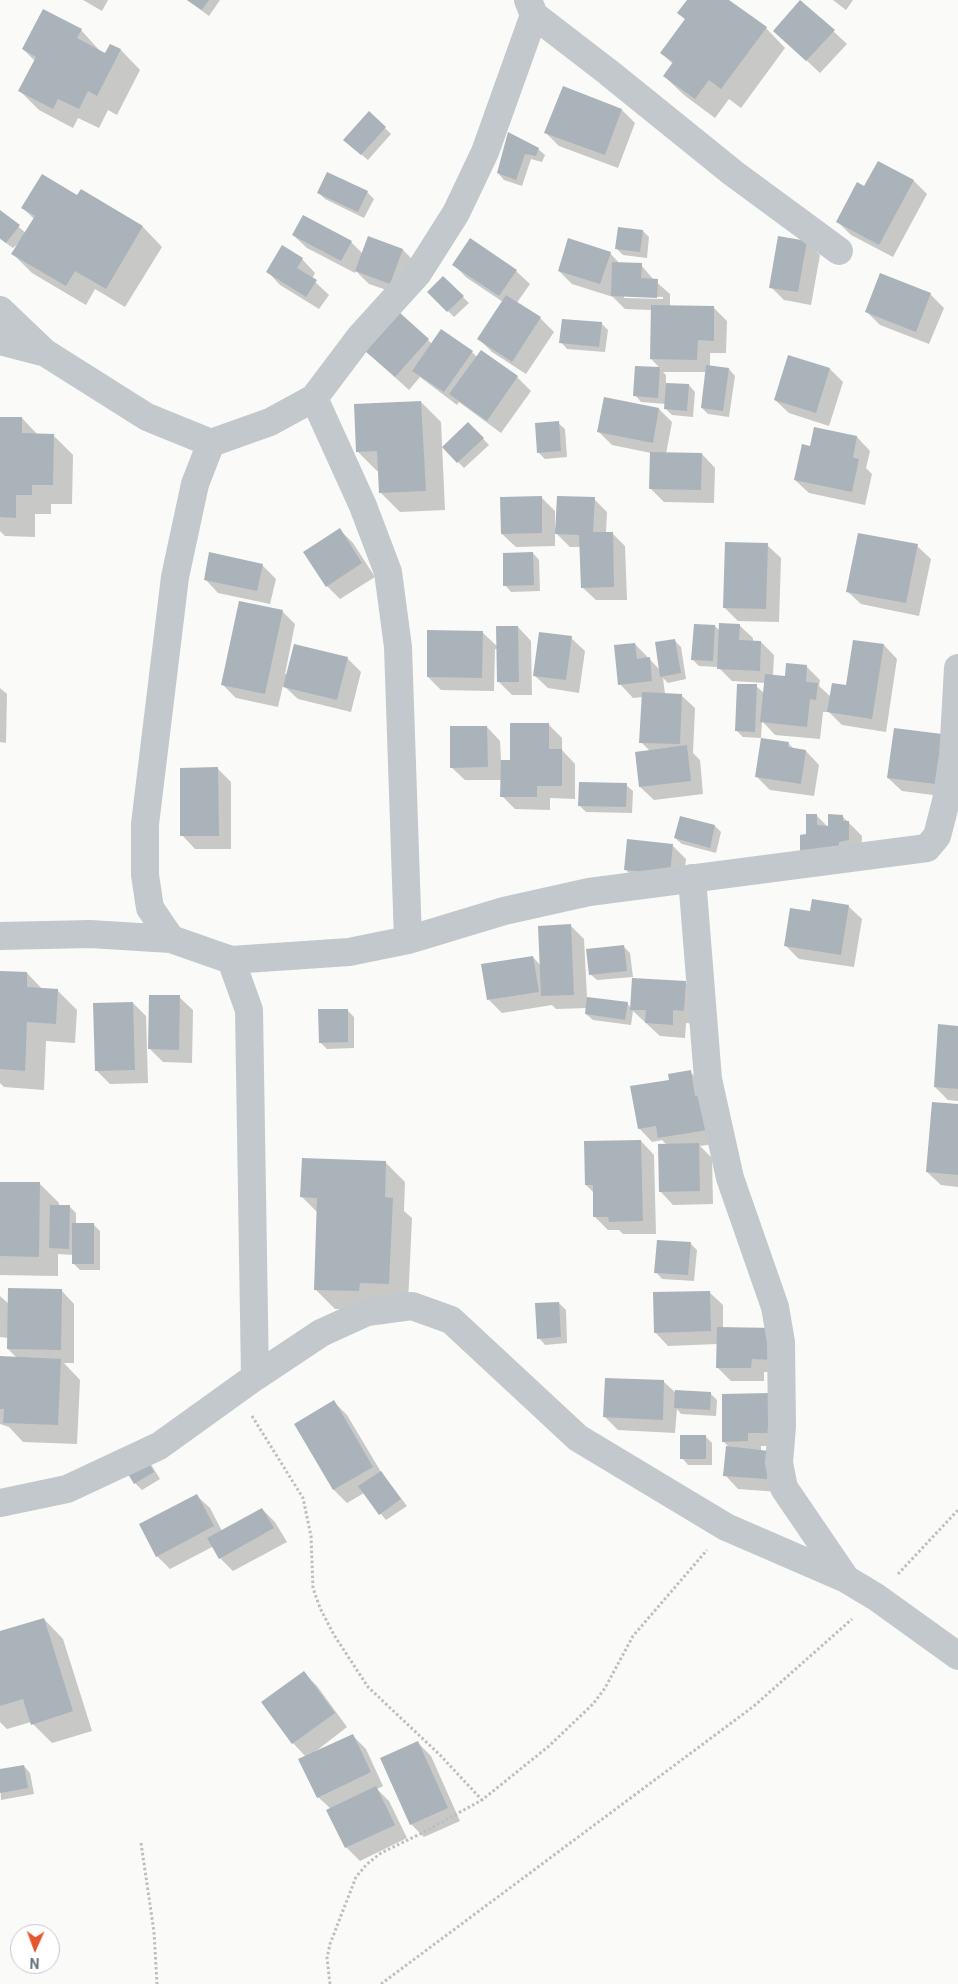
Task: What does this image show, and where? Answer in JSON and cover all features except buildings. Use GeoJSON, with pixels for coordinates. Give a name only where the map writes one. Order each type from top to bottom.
{"type":"FeatureCollection","features":[{"type":"Feature","properties":{"kind":"street"},"geometry":{"type":"LineString","coordinates":[[0,310],[44,352],[147,417],[211,444],[270,422],[314,398],[360,337],[418,273],[456,213],[485,152],[531,8],[733,173],[839,251]]}},
{"type":"Feature","properties":{"kind":"street"},"geometry":{"type":"LineString","coordinates":[[0,341],[44,352]]}},
{"type":"Feature","properties":{"kind":"street"},"geometry":{"type":"LineString","coordinates":[[314,398],[363,506],[388,572],[398,647],[408,940]]}},
{"type":"Feature","properties":{"kind":"street"},"geometry":{"type":"LineString","coordinates":[[171,939],[150,908],[145,875],[146,824],[176,577],[195,484],[211,444]]}},
{"type":"Feature","properties":{"kind":"street"},"geometry":{"type":"LineString","coordinates":[[0,936],[90,934],[171,939],[231,960],[349,952],[408,940],[504,911],[589,892],[927,848],[937,836],[946,801],[953,757],[958,668]]}},
{"type":"Feature","properties":{"kind":"street"},"geometry":{"type":"LineString","coordinates":[[692,878],[708,1080],[730,1178],[775,1307],[781,1342],[782,1408],[779,1463],[784,1488],[846,1579]]}},
{"type":"Feature","properties":{"kind":"street"},"geometry":{"type":"LineString","coordinates":[[231,960],[249,1010],[246,1384]]}},
{"type":"Feature","properties":{"kind":"street"},"geometry":{"type":"LineString","coordinates":[[0,1503],[67,1488],[160,1446],[246,1384],[328,1330],[367,1312],[412,1306],[451,1320],[578,1438],[726,1527],[846,1579],[876,1597],[958,1656]]}},
{"type":"Feature","properties":{"kind":"path"},"geometry":{"type":"LineString","coordinates":[[246,1384],[303,1498],[312,1536],[313,1588],[320,1608],[334,1636],[368,1687],[440,1755],[482,1800]]}},
{"type":"Feature","properties":{"kind":"path"},"geometry":{"type":"LineString","coordinates":[[381,1984],[754,1706],[876,1597],[958,1510]]}},
{"type":"Feature","properties":{"kind":"path"},"geometry":{"type":"LineString","coordinates":[[330,1984],[326,1958],[330,1944],[356,1877],[367,1864],[381,1852],[420,1834],[482,1800],[549,1746],[594,1704],[605,1688],[633,1636],[726,1527]]}},
{"type":"Feature","properties":{"kind":"path"},"geometry":{"type":"LineString","coordinates":[[141,1843],[154,1932],[157,1984]]}}]}
